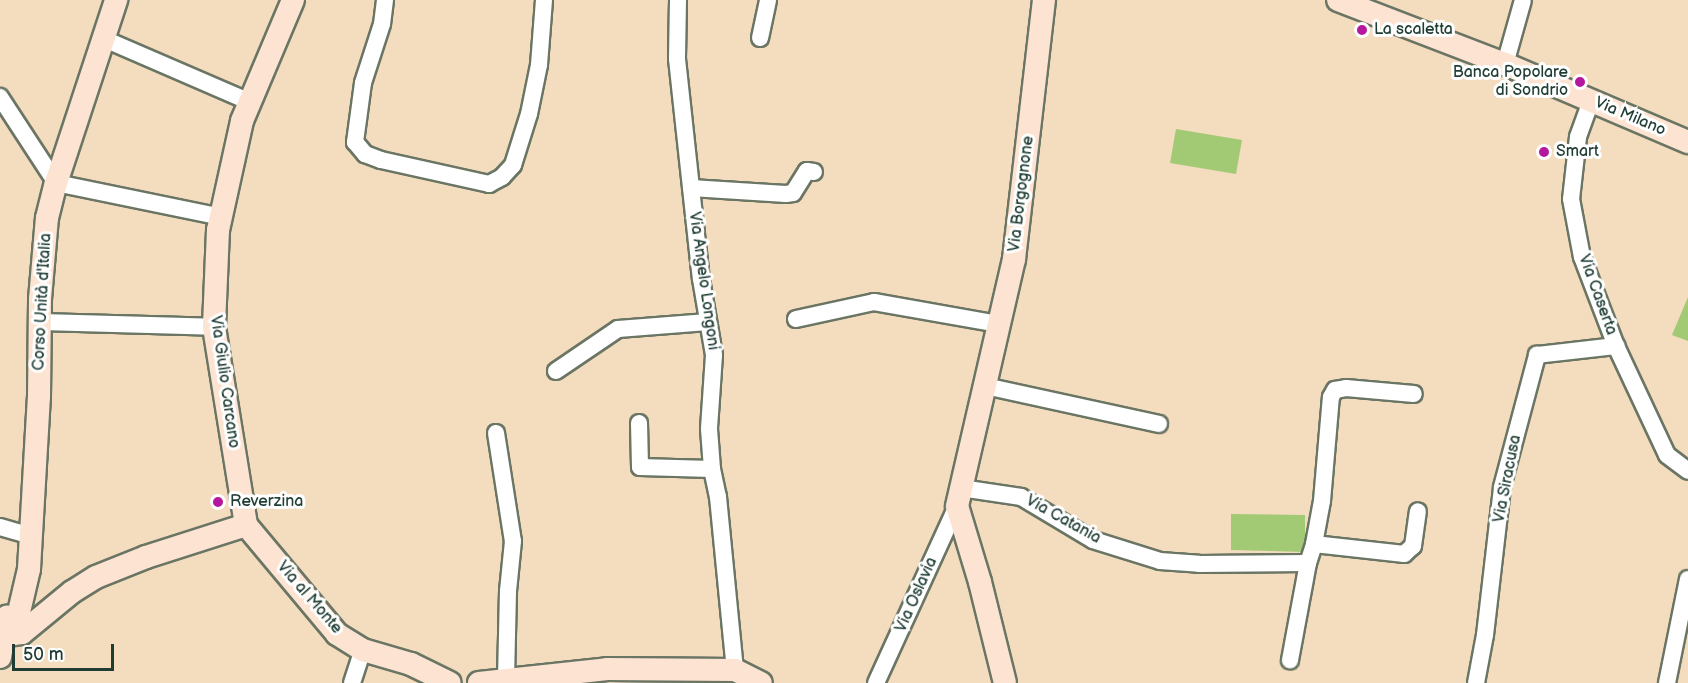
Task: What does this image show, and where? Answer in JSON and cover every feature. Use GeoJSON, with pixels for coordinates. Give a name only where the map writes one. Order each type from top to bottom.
{"type":"FeatureCollection","features":[{"type":"Feature","properties":{"kind":"main road","name":"Corso Unità d'Italia"},"geometry":{"type":"LineString","coordinates":[[18,625],[30,569],[39,397],[40,321],[47,218],[56,183],[116,0]]}},
{"type":"Feature","properties":{"kind":"main road","name":"Via Giulio Carcano"},"geometry":{"type":"LineString","coordinates":[[246,525],[213,327],[221,217],[232,159],[250,102],[293,0]]}},
{"type":"Feature","properties":{"kind":"main road","name":"Via Borgognone"},"geometry":{"type":"LineString","coordinates":[[959,497],[1014,259],[1044,0]]}},
{"type":"Feature","properties":{"kind":"main road","name":"Via Milano"},"geometry":{"type":"LineString","coordinates":[[1338,0],[1505,64],[1688,142]]}},
{"type":"Feature","properties":{"kind":"main road"},"geometry":{"type":"LineString","coordinates":[[959,497],[1005,683]]}},
{"type":"Feature","properties":{"kind":"main road"},"geometry":{"type":"LineString","coordinates":[[0,657],[18,625],[96,577],[146,557],[246,525]]}},
{"type":"Feature","properties":{"kind":"main road","name":"Via al Monte"},"geometry":{"type":"LineString","coordinates":[[246,525],[337,634],[357,671],[411,664],[456,682]]}},
{"type":"Feature","properties":{"kind":"main road"},"geometry":{"type":"LineString","coordinates":[[0,667],[18,625]]}},
{"type":"Feature","properties":{"kind":"main road"},"geometry":{"type":"LineString","coordinates":[[479,683],[608,669],[735,670],[761,683]]}},
{"type":"Feature","properties":{"kind":"street"},"geometry":{"type":"LineString","coordinates":[[385,0],[382,24],[363,83],[355,142],[365,154],[381,160],[489,184],[502,177],[513,165],[529,114],[539,66],[544,0]]}},
{"type":"Feature","properties":{"kind":"street","name":"Via Angelo Longoni"},"geometry":{"type":"LineString","coordinates":[[678,0],[677,59],[691,188],[714,355],[709,429],[735,670]]}},
{"type":"Feature","properties":{"kind":"street"},"geometry":{"type":"LineString","coordinates":[[760,38],[768,0]]}},
{"type":"Feature","properties":{"kind":"street"},"geometry":{"type":"LineString","coordinates":[[1505,64],[1523,0]]}},
{"type":"Feature","properties":{"kind":"street"},"geometry":{"type":"LineString","coordinates":[[102,38],[250,102]]}},
{"type":"Feature","properties":{"kind":"street"},"geometry":{"type":"LineString","coordinates":[[0,97],[56,183],[221,217]]}},
{"type":"Feature","properties":{"kind":"street","name":"Via Caserta"},"geometry":{"type":"LineString","coordinates":[[1591,101],[1578,137],[1571,199],[1582,257],[1616,346],[1667,455],[1688,471]]}},
{"type":"Feature","properties":{"kind":"street"},"geometry":{"type":"LineString","coordinates":[[691,188],[786,194],[793,193],[807,171],[814,172]]}},
{"type":"Feature","properties":{"kind":"street"},"geometry":{"type":"LineString","coordinates":[[796,319],[874,302],[999,324]]}},
{"type":"Feature","properties":{"kind":"street"},"geometry":{"type":"LineString","coordinates":[[40,321],[213,327]]}},
{"type":"Feature","properties":{"kind":"street"},"geometry":{"type":"LineString","coordinates":[[556,371],[618,329],[708,322]]}},
{"type":"Feature","properties":{"kind":"street","name":"Via Siracusa"},"geometry":{"type":"LineString","coordinates":[[1476,683],[1485,635],[1502,487],[1537,355],[1616,346]]}},
{"type":"Feature","properties":{"kind":"street"},"geometry":{"type":"LineString","coordinates":[[985,386],[1159,424]]}},
{"type":"Feature","properties":{"kind":"street"},"geometry":{"type":"LineString","coordinates":[[1290,660],[1308,563],[1314,544],[1328,441],[1330,397],[1335,390],[1346,388],[1414,394]]}},
{"type":"Feature","properties":{"kind":"street"},"geometry":{"type":"LineString","coordinates":[[639,423],[640,466],[712,469]]}},
{"type":"Feature","properties":{"kind":"street"},"geometry":{"type":"LineString","coordinates":[[496,433],[513,541],[508,591],[506,680]]}},
{"type":"Feature","properties":{"kind":"street","name":"Via Catania"},"geometry":{"type":"LineString","coordinates":[[959,497],[1021,497],[1093,540],[1160,561],[1199,564],[1308,563]]}},
{"type":"Feature","properties":{"kind":"street","name":"Via Oslavia"},"geometry":{"type":"LineString","coordinates":[[876,683],[959,497]]}},
{"type":"Feature","properties":{"kind":"street"},"geometry":{"type":"LineString","coordinates":[[1314,544],[1404,554],[1413,546],[1418,511]]}},
{"type":"Feature","properties":{"kind":"street"},"geometry":{"type":"LineString","coordinates":[[0,527],[31,536]]}},
{"type":"Feature","properties":{"kind":"street"},"geometry":{"type":"LineString","coordinates":[[1667,683],[1686,601],[1688,579]]}},
{"type":"Feature","properties":{"kind":"green space"},"geometry":{"type":"Polygon","coordinates":[[[1176,129],[1242,140],[1236,174],[1170,163],[1176,129]]]}},
{"type":"Feature","properties":{"kind":"green space"},"geometry":{"type":"Polygon","coordinates":[[[1688,297],[1688,341],[1672,335],[1688,297]]]}},
{"type":"Feature","properties":{"kind":"green space"},"geometry":{"type":"Polygon","coordinates":[[[1231,514],[1305,515],[1305,552],[1231,550],[1231,514]]]}},
{"type":"Feature","properties":{"kind":"place","name":"La scaletta"},"geometry":{"type":"Point","coordinates":[1362,30]}},
{"type":"Feature","properties":{"kind":"place","name":"Banca Popolare di Sondrio"},"geometry":{"type":"Point","coordinates":[1580,82]}},
{"type":"Feature","properties":{"kind":"place","name":"Smart"},"geometry":{"type":"Point","coordinates":[1544,152]}},
{"type":"Feature","properties":{"kind":"place","name":"Reverzina"},"geometry":{"type":"Point","coordinates":[218,502]}}]}
